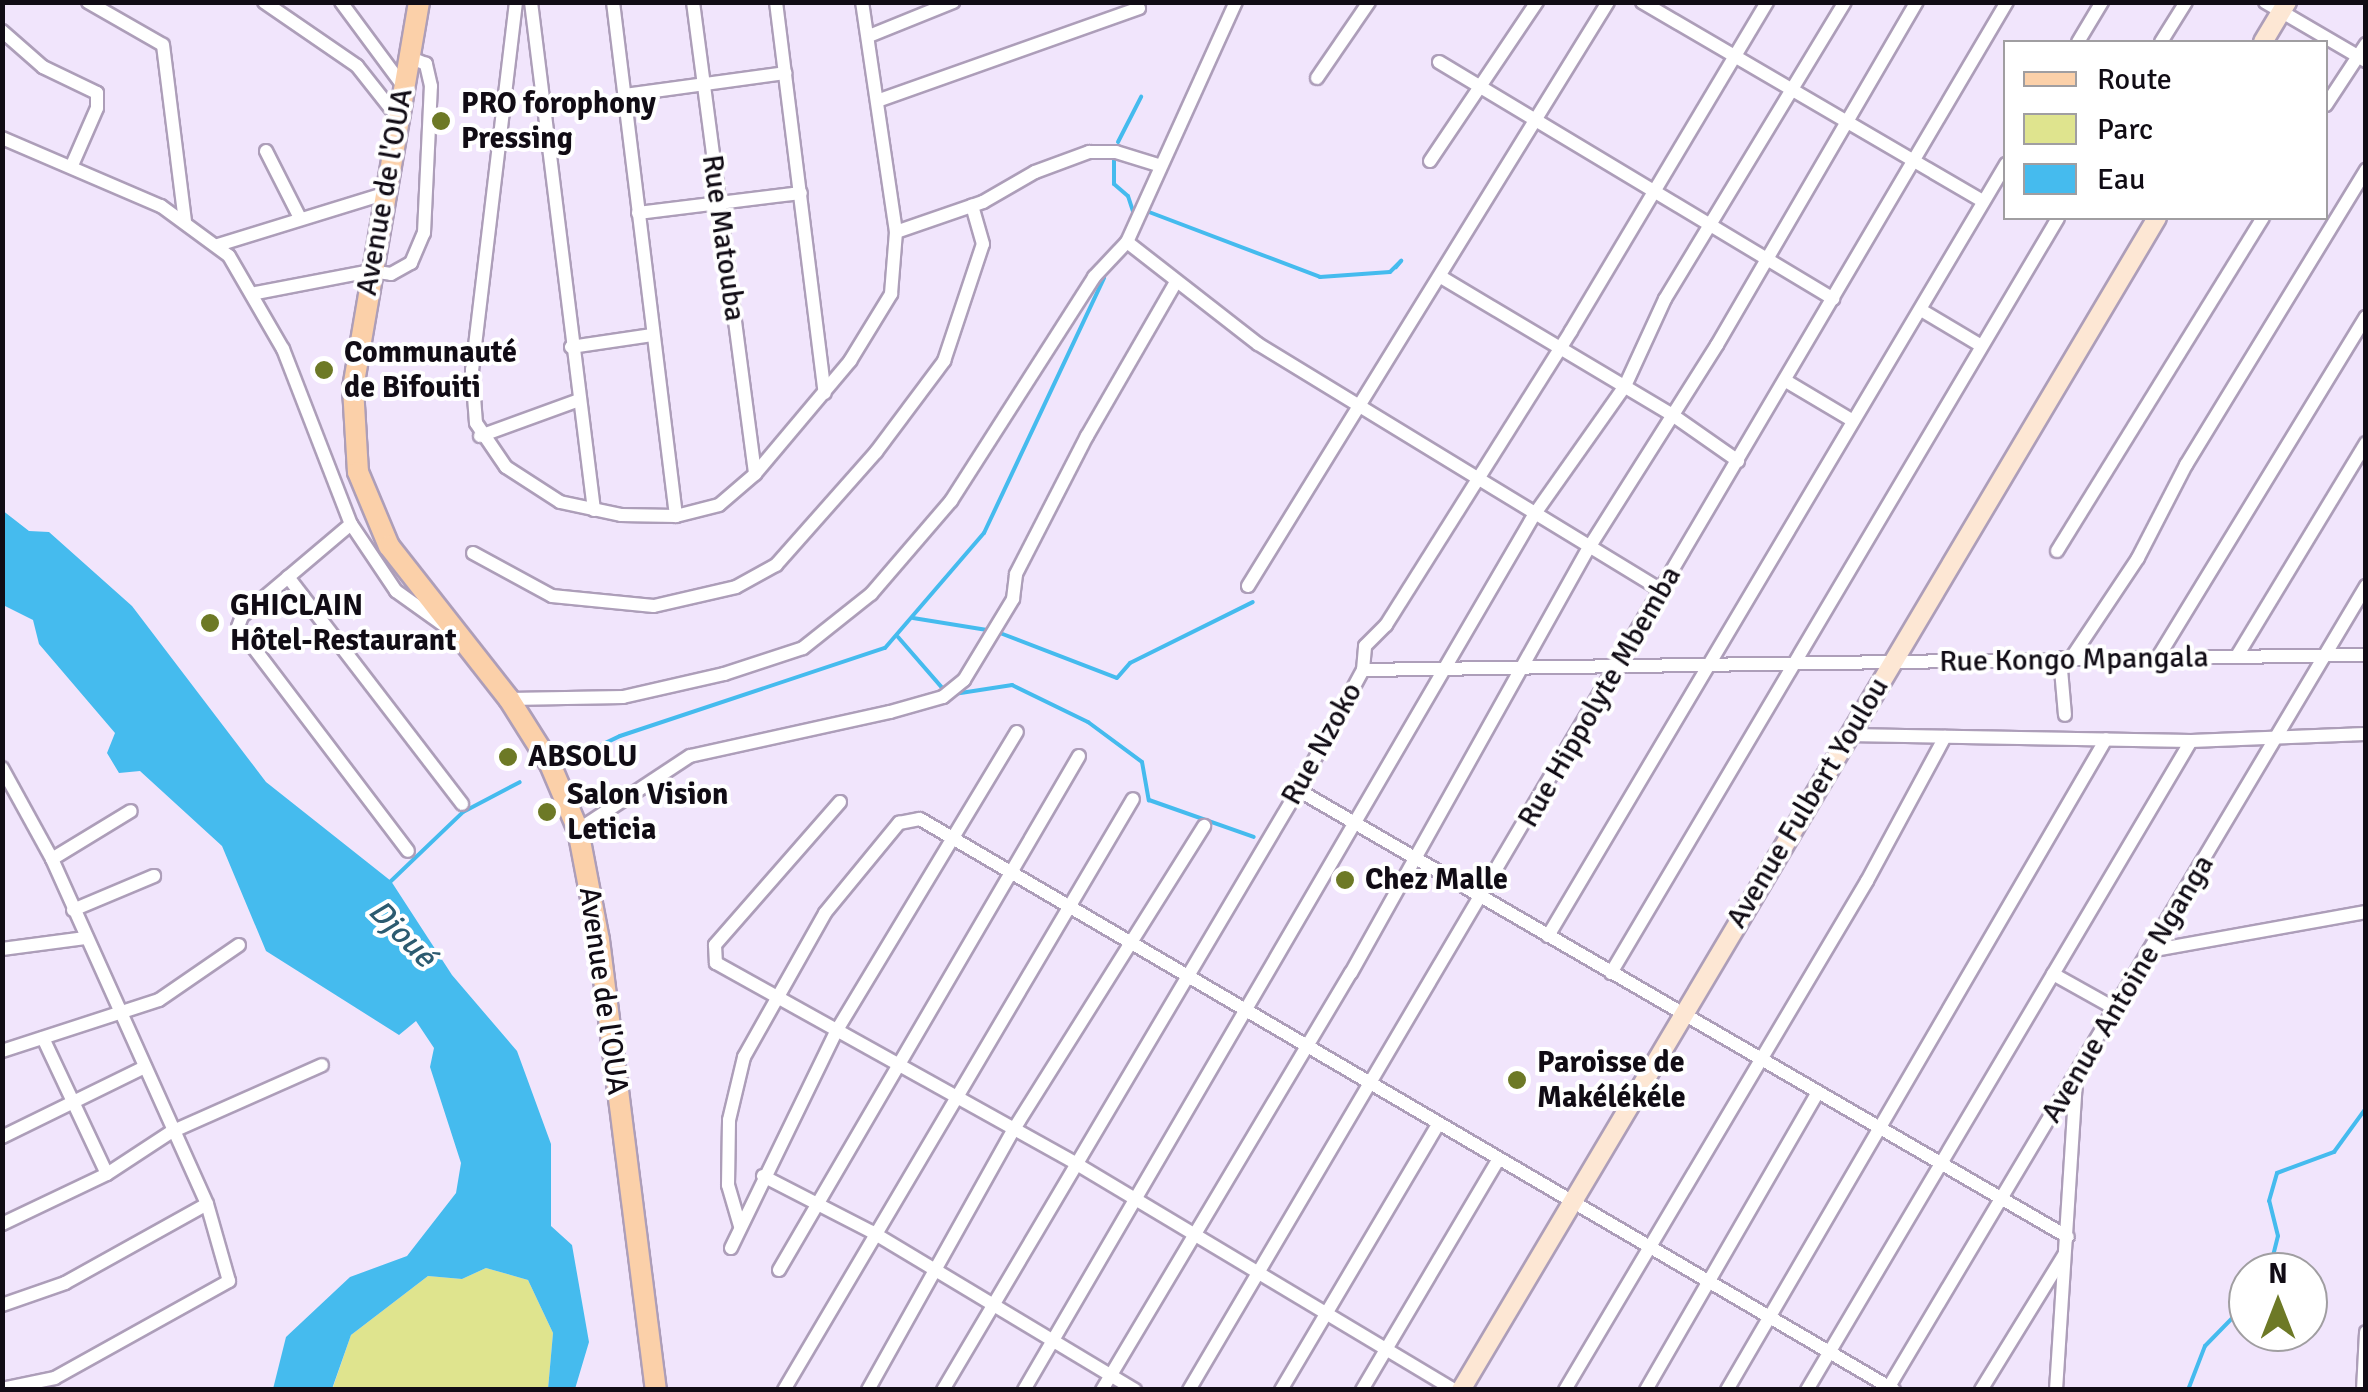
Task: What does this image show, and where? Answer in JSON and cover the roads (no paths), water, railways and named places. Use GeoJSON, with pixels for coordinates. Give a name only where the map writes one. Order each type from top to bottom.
{"type":"FeatureCollection","features":[{"type":"Feature","properties":{"kind":"main road","name":"Avenue de l'OUA"},"geometry":{"type":"LineString","coordinates":[[419,2],[353,388],[358,472],[374,522],[451,630],[509,699],[556,774],[578,830],[599,940],[656,1390]]}},
{"type":"Feature","properties":{"kind":"main road"},"geometry":{"type":"LineString","coordinates":[[2263,40],[2278,6]]}},
{"type":"Feature","properties":{"kind":"main road","name":"Avenue Fulbert Youlou"},"geometry":{"type":"LineString","coordinates":[[1458,1390],[2155,220]]}},
{"type":"Feature","properties":{"kind":"street"},"geometry":{"type":"LineString","coordinates":[[88,2],[163,45],[185,222]]}},
{"type":"Feature","properties":{"kind":"street"},"geometry":{"type":"LineString","coordinates":[[264,2],[348,58],[398,118]]}},
{"type":"Feature","properties":{"kind":"street"},"geometry":{"type":"LineString","coordinates":[[342,2],[404,86]]}},
{"type":"Feature","properties":{"kind":"street"},"geometry":{"type":"LineString","coordinates":[[516,2],[472,370],[480,436],[506,468],[540,492],[594,510],[676,516],[719,505],[755,474],[824,393],[883,313],[896,277],[896,232],[862,2]]}},
{"type":"Feature","properties":{"kind":"street"},"geometry":{"type":"LineString","coordinates":[[532,2],[571,347],[594,510]]}},
{"type":"Feature","properties":{"kind":"street"},"geometry":{"type":"LineString","coordinates":[[612,2],[676,516]]}},
{"type":"Feature","properties":{"kind":"street","name":"Rue Matouba"},"geometry":{"type":"LineString","coordinates":[[693,2],[755,474]]}},
{"type":"Feature","properties":{"kind":"street"},"geometry":{"type":"LineString","coordinates":[[776,2],[824,393]]}},
{"type":"Feature","properties":{"kind":"street"},"geometry":{"type":"LineString","coordinates":[[869,36],[953,2]]}},
{"type":"Feature","properties":{"kind":"street"},"geometry":{"type":"LineString","coordinates":[[509,699],[602,699],[657,690],[803,648],[832,628],[899,566],[952,501],[1094,277],[1127,242],[1158,164],[1236,2]]}},
{"type":"Feature","properties":{"kind":"street"},"geometry":{"type":"LineString","coordinates":[[1317,78],[1369,2]]}},
{"type":"Feature","properties":{"kind":"street"},"geometry":{"type":"LineString","coordinates":[[1430,161],[1537,2]]}},
{"type":"Feature","properties":{"kind":"street"},"geometry":{"type":"LineString","coordinates":[[1248,586],[1537,126],[1608,2]]}},
{"type":"Feature","properties":{"kind":"street"},"geometry":{"type":"LineString","coordinates":[[1642,2],[1912,164],[1983,201]]}},
{"type":"Feature","properties":{"kind":"street","name":"Rue Nzoko"},"geometry":{"type":"LineString","coordinates":[[943,1390],[1298,790],[1363,670],[1365,646],[1386,625],[1767,2]]}},
{"type":"Feature","properties":{"kind":"street"},"geometry":{"type":"LineString","coordinates":[[1024,1390],[1534,515],[1625,386],[1664,299],[1845,2]]}},
{"type":"Feature","properties":{"kind":"street"},"geometry":{"type":"LineString","coordinates":[[1102,1390],[1415,861],[1590,546],[1918,2]]}},
{"type":"Feature","properties":{"kind":"street","name":"Rue Hippolyte Mbemba"},"geometry":{"type":"LineString","coordinates":[[1189,1390],[1257,1272],[1373,1087],[2008,2]]}},
{"type":"Feature","properties":{"kind":"street"},"geometry":{"type":"LineString","coordinates":[[2079,40],[2102,2]]}},
{"type":"Feature","properties":{"kind":"street"},"geometry":{"type":"LineString","coordinates":[[2162,40],[2186,2]]}},
{"type":"Feature","properties":{"kind":"street"},"geometry":{"type":"LineString","coordinates":[[2278,6],[2363,54],[2328,102]]}},
{"type":"Feature","properties":{"kind":"street"},"geometry":{"type":"LineString","coordinates":[[877,101],[1138,8]]}},
{"type":"Feature","properties":{"kind":"street"},"geometry":{"type":"LineString","coordinates":[[2,30],[43,67],[97,94],[98,108],[73,164]]}},
{"type":"Feature","properties":{"kind":"street"},"geometry":{"type":"LineString","coordinates":[[256,294],[370,271],[402,271],[424,233],[431,86],[426,64],[409,57]]}},
{"type":"Feature","properties":{"kind":"street"},"geometry":{"type":"LineString","coordinates":[[1439,62],[1537,126],[1833,299]]}},
{"type":"Feature","properties":{"kind":"street"},"geometry":{"type":"LineString","coordinates":[[626,94],[785,73]]}},
{"type":"Feature","properties":{"kind":"street"},"geometry":{"type":"LineString","coordinates":[[2,138],[73,164],[185,222],[218,244],[256,294],[351,524],[396,591],[451,630]]}},
{"type":"Feature","properties":{"kind":"street"},"geometry":{"type":"LineString","coordinates":[[266,151],[300,218]]}},
{"type":"Feature","properties":{"kind":"street"},"geometry":{"type":"LineString","coordinates":[[896,232],[972,206],[1090,152],[1116,152],[1158,164]]}},
{"type":"Feature","properties":{"kind":"street"},"geometry":{"type":"LineString","coordinates":[[1548,936],[2003,169]]}},
{"type":"Feature","properties":{"kind":"street"},"geometry":{"type":"LineString","coordinates":[[2065,716],[2066,658],[2138,558],[2186,465],[2366,170]]}},
{"type":"Feature","properties":{"kind":"street"},"geometry":{"type":"LineString","coordinates":[[638,212],[801,192]]}},
{"type":"Feature","properties":{"kind":"street"},"geometry":{"type":"LineString","coordinates":[[218,244],[384,194]]}},
{"type":"Feature","properties":{"kind":"street"},"geometry":{"type":"LineString","coordinates":[[473,553],[552,596],[654,606],[736,587],[776,565],[876,452],[944,361],[982,244],[972,206]]}},
{"type":"Feature","properties":{"kind":"street"},"geometry":{"type":"LineString","coordinates":[[1611,973],[1791,663],[2057,220]]}},
{"type":"Feature","properties":{"kind":"street"},"geometry":{"type":"LineString","coordinates":[[2057,551],[2262,220]]}},
{"type":"Feature","properties":{"kind":"street"},"geometry":{"type":"LineString","coordinates":[[1127,242],[1176,282],[1358,409],[1662,592]]}},
{"type":"Feature","properties":{"kind":"street"},"geometry":{"type":"LineString","coordinates":[[1441,277],[1672,414],[1738,461]]}},
{"type":"Feature","properties":{"kind":"street"},"geometry":{"type":"LineString","coordinates":[[578,830],[690,756],[890,712],[944,697],[964,680],[1013,599],[1016,574],[1087,436],[1176,282]]}},
{"type":"Feature","properties":{"kind":"street"},"geometry":{"type":"LineString","coordinates":[[1921,310],[1980,345]]}},
{"type":"Feature","properties":{"kind":"street"},"geometry":{"type":"LineString","coordinates":[[2156,659],[2366,317]]}},
{"type":"Feature","properties":{"kind":"street"},"geometry":{"type":"LineString","coordinates":[[571,347],[652,335]]}},
{"type":"Feature","properties":{"kind":"street"},"geometry":{"type":"LineString","coordinates":[[1786,381],[1853,421]]}},
{"type":"Feature","properties":{"kind":"street"},"geometry":{"type":"LineString","coordinates":[[480,436],[579,400]]}},
{"type":"Feature","properties":{"kind":"street"},"geometry":{"type":"LineString","coordinates":[[2237,656],[2366,443]]}},
{"type":"Feature","properties":{"kind":"street"},"geometry":{"type":"LineString","coordinates":[[351,524],[242,616],[239,631],[408,851]]}},
{"type":"Feature","properties":{"kind":"street"},"geometry":{"type":"LineString","coordinates":[[288,577],[462,804]]}},
{"type":"Feature","properties":{"kind":"street","name":"Avenue Antoine Nganga"},"geometry":{"type":"LineString","coordinates":[[1890,1388],[2281,737],[2366,586]]}},
{"type":"Feature","properties":{"kind":"street","name":"Rue Kongo Mpangala"},"geometry":{"type":"LineString","coordinates":[[1363,670],[2366,655]]}},
{"type":"Feature","properties":{"kind":"street"},"geometry":{"type":"LineString","coordinates":[[731,1248],[837,1030],[1016,732]]}},
{"type":"Feature","properties":{"kind":"street"},"geometry":{"type":"LineString","coordinates":[[1848,735],[2191,741],[2366,734]]}},
{"type":"Feature","properties":{"kind":"street"},"geometry":{"type":"LineString","coordinates":[[1565,1390],[1646,1247],[1867,882],[1945,736]]}},
{"type":"Feature","properties":{"kind":"street"},"geometry":{"type":"LineString","coordinates":[[1726,1390],[2106,739]]}},
{"type":"Feature","properties":{"kind":"street"},"geometry":{"type":"LineString","coordinates":[[1807,1390],[2191,741]]}},
{"type":"Feature","properties":{"kind":"street"},"geometry":{"type":"LineString","coordinates":[[779,1270],[896,1061],[1078,756]]}},
{"type":"Feature","properties":{"kind":"street"},"geometry":{"type":"LineString","coordinates":[[2,768],[52,859],[117,1012],[207,1204],[229,1282],[55,1378],[2,1389]]}},
{"type":"Feature","properties":{"kind":"street"},"geometry":{"type":"LineString","coordinates":[[1298,790],[1352,826],[1818,1092],[2068,1243]]}},
{"type":"Feature","properties":{"kind":"street"},"geometry":{"type":"LineString","coordinates":[[784,1390],[872,1232],[1133,799]]}},
{"type":"Feature","properties":{"kind":"street"},"geometry":{"type":"LineString","coordinates":[[840,802],[716,945],[716,963],[955,1094],[1458,1390]]}},
{"type":"Feature","properties":{"kind":"street"},"geometry":{"type":"LineString","coordinates":[[52,859],[131,810]]}},
{"type":"Feature","properties":{"kind":"street"},"geometry":{"type":"LineString","coordinates":[[740,1226],[728,1184],[733,1084],[773,996],[825,913],[899,823],[920,819],[1890,1388]]}},
{"type":"Feature","properties":{"kind":"street"},"geometry":{"type":"LineString","coordinates":[[868,1390],[1014,1130],[1126,942],[1204,826]]}},
{"type":"Feature","properties":{"kind":"street"},"geometry":{"type":"LineString","coordinates":[[73,910],[154,876]]}},
{"type":"Feature","properties":{"kind":"street"},"geometry":{"type":"LineString","coordinates":[[2149,951],[2366,912]]}},
{"type":"Feature","properties":{"kind":"street"},"geometry":{"type":"LineString","coordinates":[[2,949],[84,938]]}},
{"type":"Feature","properties":{"kind":"street"},"geometry":{"type":"LineString","coordinates":[[2,1050],[160,1000],[239,945]]}},
{"type":"Feature","properties":{"kind":"street"},"geometry":{"type":"LineString","coordinates":[[2053,974],[2116,1009]]}},
{"type":"Feature","properties":{"kind":"street"},"geometry":{"type":"LineString","coordinates":[[44,1038],[70,1104],[108,1174]]}},
{"type":"Feature","properties":{"kind":"street"},"geometry":{"type":"LineString","coordinates":[[2,1224],[108,1174],[171,1132],[322,1065]]}},
{"type":"Feature","properties":{"kind":"street"},"geometry":{"type":"LineString","coordinates":[[2,1138],[143,1068]]}},
{"type":"Feature","properties":{"kind":"street"},"geometry":{"type":"LineString","coordinates":[[2056,1390],[2076,1077]]}},
{"type":"Feature","properties":{"kind":"street"},"geometry":{"type":"LineString","coordinates":[[1646,1390],[1818,1092]]}},
{"type":"Feature","properties":{"kind":"street"},"geometry":{"type":"LineString","coordinates":[[1280,1390],[1438,1124]]}},
{"type":"Feature","properties":{"kind":"street"},"geometry":{"type":"LineString","coordinates":[[1362,1390],[1498,1160]]}},
{"type":"Feature","properties":{"kind":"street"},"geometry":{"type":"LineString","coordinates":[[763,1176],[872,1232],[1135,1390]]}},
{"type":"Feature","properties":{"kind":"street"},"geometry":{"type":"LineString","coordinates":[[2,1305],[65,1283],[207,1204]]}},
{"type":"Feature","properties":{"kind":"street"},"geometry":{"type":"LineString","coordinates":[[1981,1390],[2068,1243]]}},
{"type":"Feature","properties":{"kind":"street"},"geometry":{"type":"LineString","coordinates":[[2363,1390],[2366,1332]]}},
{"type":"Feature","properties":{"kind":"water","name":"Djoué"},"geometry":{"type":"Polygon","coordinates":[[[2,510],[29,531],[49,532],[132,606],[266,782],[391,881],[452,975],[517,1051],[551,1144],[551,1226],[572,1245],[589,1342],[575,1389],[548,1389],[553,1333],[528,1280],[486,1268],[462,1279],[428,1276],[351,1335],[332,1389],[273,1389],[286,1337],[350,1277],[407,1256],[456,1193],[461,1163],[430,1067],[434,1048],[416,1021],[399,1035],[266,951],[222,846],[140,771],[119,773],[107,753],[115,733],[39,644],[33,620],[3,605],[2,510]]]}},
{"type":"Feature","properties":{"kind":"waterway"},"geometry":{"type":"LineString","coordinates":[[1118,142],[1141,97]]}},
{"type":"Feature","properties":{"kind":"waterway"},"geometry":{"type":"LineString","coordinates":[[1114,160],[1114,184],[1128,196],[1135,217]]}},
{"type":"Feature","properties":{"kind":"waterway"},"geometry":{"type":"LineString","coordinates":[[1149,212],[1320,277],[1390,272],[1401,261],[1396,267]]}},
{"type":"Feature","properties":{"kind":"waterway"},"geometry":{"type":"LineString","coordinates":[[580,755],[620,736],[885,648],[984,533],[1104,278]]}},
{"type":"Feature","properties":{"kind":"waterway"},"geometry":{"type":"LineString","coordinates":[[1000,633],[1117,678],[1130,663],[1253,602]]}},
{"type":"Feature","properties":{"kind":"waterway"},"geometry":{"type":"LineString","coordinates":[[913,618],[987,630]]}},
{"type":"Feature","properties":{"kind":"waterway"},"geometry":{"type":"LineString","coordinates":[[898,637],[944,690]]}},
{"type":"Feature","properties":{"kind":"waterway"},"geometry":{"type":"LineString","coordinates":[[954,694],[1012,685],[1088,722],[1142,762],[1149,800],[1254,837]]}},
{"type":"Feature","properties":{"kind":"waterway","name":"Djoué"},"geometry":{"type":"LineString","coordinates":[[390,882],[463,812],[520,782]]}},
{"type":"Feature","properties":{"kind":"waterway"},"geometry":{"type":"LineString","coordinates":[[2274,1252],[2278,1236],[2269,1201],[2277,1173],[2334,1152],[2366,1108]]}},
{"type":"Feature","properties":{"kind":"waterway"},"geometry":{"type":"LineString","coordinates":[[2188,1390],[2205,1346],[2228,1322]]}},
{"type":"Feature","properties":{"kind":"place","name":"PRO forophony Pressing"},"geometry":{"type":"Point","coordinates":[441,121]}},
{"type":"Feature","properties":{"kind":"place","name":"Communauté de Bifouiti"},"geometry":{"type":"Point","coordinates":[324,370]}},
{"type":"Feature","properties":{"kind":"place","name":"GHICLAIN Hôtel-Restaurant"},"geometry":{"type":"Point","coordinates":[210,623]}},
{"type":"Feature","properties":{"kind":"place","name":"ABSOLU"},"geometry":{"type":"Point","coordinates":[508,757]}},
{"type":"Feature","properties":{"kind":"place","name":"Salon Vision Leticia"},"geometry":{"type":"Point","coordinates":[547,812]}},
{"type":"Feature","properties":{"kind":"place","name":"Chez Malle"},"geometry":{"type":"Point","coordinates":[1345,880]}},
{"type":"Feature","properties":{"kind":"place","name":"Paroisse de Makélékéle"},"geometry":{"type":"Point","coordinates":[1517,1080]}}]}
